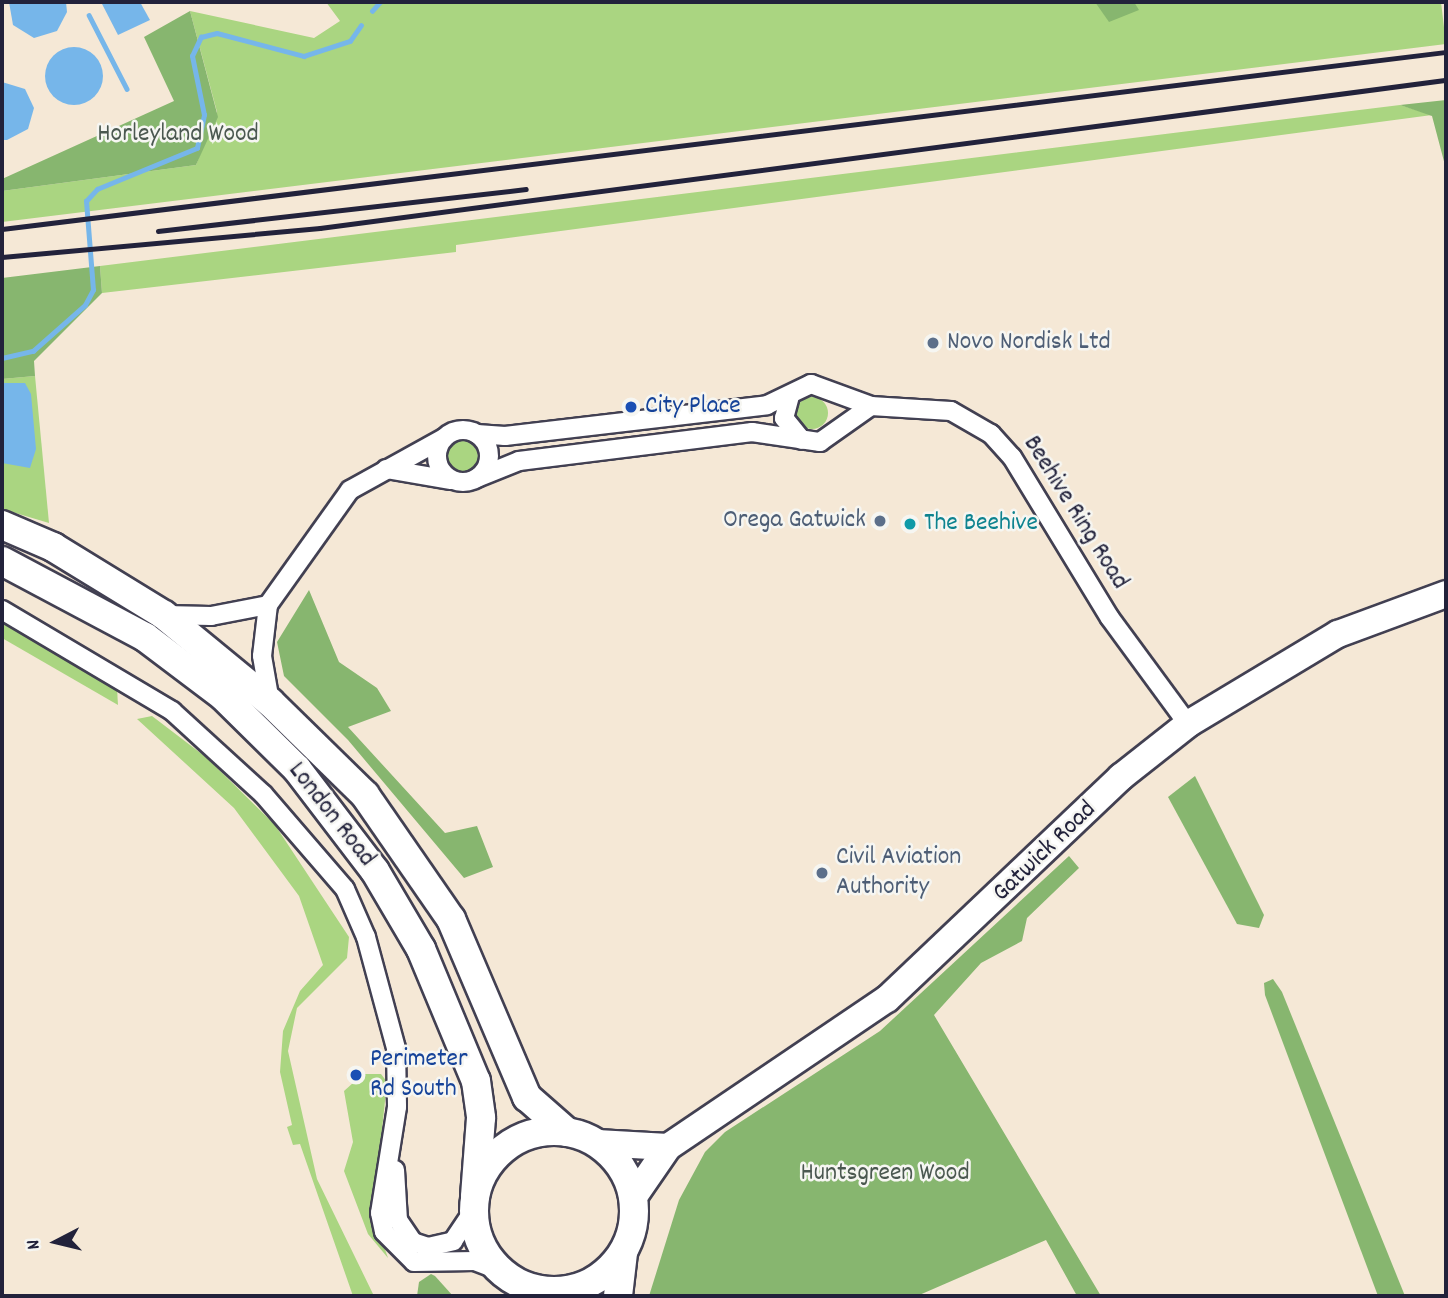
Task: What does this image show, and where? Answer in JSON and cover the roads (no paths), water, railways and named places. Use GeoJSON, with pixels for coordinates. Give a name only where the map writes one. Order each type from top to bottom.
{"type":"FeatureCollection","features":[{"type":"Feature","properties":{"kind":"main road","name":"London Road"},"geometry":{"type":"LineString","coordinates":[[2,524],[53,547],[164,615],[270,702],[365,794],[411,857],[484,984],[527,1097],[567,1132]]}},
{"type":"Feature","properties":{"kind":"main road","name":"London Road"},"geometry":{"type":"LineString","coordinates":[[2,561],[104,612],[223,696],[297,769],[375,871],[421,949],[476,1080],[481,1118],[474,1204]]}},
{"type":"Feature","properties":{"kind":"main road"},"geometry":{"type":"LineString","coordinates":[[618,1296],[633,1198],[622,1169],[597,1143],[567,1132],[541,1132],[502,1148],[485,1167],[474,1204],[480,1243],[499,1270],[529,1292],[575,1289],[600,1278],[623,1253]]}},
{"type":"Feature","properties":{"kind":"street","name":"Beehive Ring Road"},"geometry":{"type":"LineString","coordinates":[[477,434],[505,436],[767,405],[811,384],[871,406],[940,407],[995,438],[1046,507],[1123,639],[1188,724]]}},
{"type":"Feature","properties":{"kind":"street"},"geometry":{"type":"LineString","coordinates":[[834,393],[842,410],[838,428]]}},
{"type":"Feature","properties":{"kind":"street"},"geometry":{"type":"LineString","coordinates":[[790,396],[786,423],[805,441]]}},
{"type":"Feature","properties":{"kind":"street"},"geometry":{"type":"LineString","coordinates":[[378,471],[418,470],[454,481],[477,478],[519,461],[752,432],[805,441],[824,440],[871,406]]}},
{"type":"Feature","properties":{"kind":"street"},"geometry":{"type":"LineString","coordinates":[[270,702],[262,656],[268,605],[345,495],[378,471],[461,430],[477,434],[489,457],[477,478]]}},
{"type":"Feature","properties":{"kind":"street"},"geometry":{"type":"LineString","coordinates":[[444,438],[437,463],[454,481]]}},
{"type":"Feature","properties":{"kind":"street","name":"Gatwick Road"},"geometry":{"type":"LineString","coordinates":[[633,1198],[667,1147],[887,999],[1121,777],[1188,724],[1338,634],[1446,594]]}},
{"type":"Feature","properties":{"kind":"street"},"geometry":{"type":"LineString","coordinates":[[164,615],[211,616],[268,605]]}},
{"type":"Feature","properties":{"kind":"street"},"geometry":{"type":"LineString","coordinates":[[2,610],[172,711],[262,794],[345,889],[366,937],[393,1030],[398,1220],[413,1242],[429,1247],[453,1241],[474,1204]]}},
{"type":"Feature","properties":{"kind":"street"},"geometry":{"type":"LineString","coordinates":[[597,1143],[667,1147]]}},
{"type":"Feature","properties":{"kind":"street"},"geometry":{"type":"LineString","coordinates":[[394,1145],[380,1213],[390,1243],[414,1262],[469,1260],[499,1270]]}},
{"type":"Feature","properties":{"kind":"water"},"geometry":{"type":"Polygon","coordinates":[[[9,2],[66,2],[67,12],[57,31],[34,38],[13,25],[9,2]]]}},
{"type":"Feature","properties":{"kind":"water"},"geometry":{"type":"Polygon","coordinates":[[[101,2],[140,2],[150,20],[118,35],[101,2]]]}},
{"type":"Feature","properties":{"kind":"water"},"geometry":{"type":"Polygon","coordinates":[[[68,47],[80,47],[95,55],[103,70],[103,82],[95,97],[80,105],[68,105],[53,97],[45,82],[45,70],[53,55],[68,47]]]}},
{"type":"Feature","properties":{"kind":"water"},"geometry":{"type":"Polygon","coordinates":[[[2,82],[25,89],[34,108],[28,129],[7,140],[2,140],[2,82]]]}},
{"type":"Feature","properties":{"kind":"water"},"geometry":{"type":"Polygon","coordinates":[[[2,383],[25,383],[31,394],[36,449],[30,468],[2,463],[2,383]]]}},
{"type":"Feature","properties":{"kind":"waterway"},"geometry":{"type":"LineString","coordinates":[[372,11],[380,2]]}},
{"type":"Feature","properties":{"kind":"waterway"},"geometry":{"type":"LineString","coordinates":[[89,15],[127,89]]}},
{"type":"Feature","properties":{"kind":"waterway"},"geometry":{"type":"LineString","coordinates":[[2,358],[33,351],[85,305],[93,290],[86,201],[97,189],[197,148],[204,115],[192,56],[201,37],[217,33],[304,56],[350,41],[361,25]]}},
{"type":"Feature","properties":{"kind":"railway"},"geometry":{"type":"LineString","coordinates":[[2,229],[1446,52]]}},
{"type":"Feature","properties":{"kind":"railway"},"geometry":{"type":"LineString","coordinates":[[2,257],[320,228],[1446,80]]}},
{"type":"Feature","properties":{"kind":"railway"},"geometry":{"type":"LineString","coordinates":[[158,231],[526,189]]}},
{"type":"Feature","properties":{"kind":"place","name":"Novo Nordisk Ltd"},"geometry":{"type":"Point","coordinates":[933,343]}},
{"type":"Feature","properties":{"kind":"place","name":"City Place"},"geometry":{"type":"Point","coordinates":[631,407]}},
{"type":"Feature","properties":{"kind":"place","name":"Orega Gatwick"},"geometry":{"type":"Point","coordinates":[880,521]}},
{"type":"Feature","properties":{"kind":"place","name":"The Beehive"},"geometry":{"type":"Point","coordinates":[910,524]}},
{"type":"Feature","properties":{"kind":"place","name":"Civil Aviation Authority"},"geometry":{"type":"Point","coordinates":[822,873]}},
{"type":"Feature","properties":{"kind":"place","name":"Perimeter Rd South"},"geometry":{"type":"Point","coordinates":[356,1075]}},
{"type":"Feature","properties":{"kind":"park label","name":"Horleyland Wood"},"geometry":{"type":"Point","coordinates":[178,135]}},
{"type":"Feature","properties":{"kind":"park label","name":"Huntsgreen Wood"},"geometry":{"type":"Point","coordinates":[885,1174]}}]}
